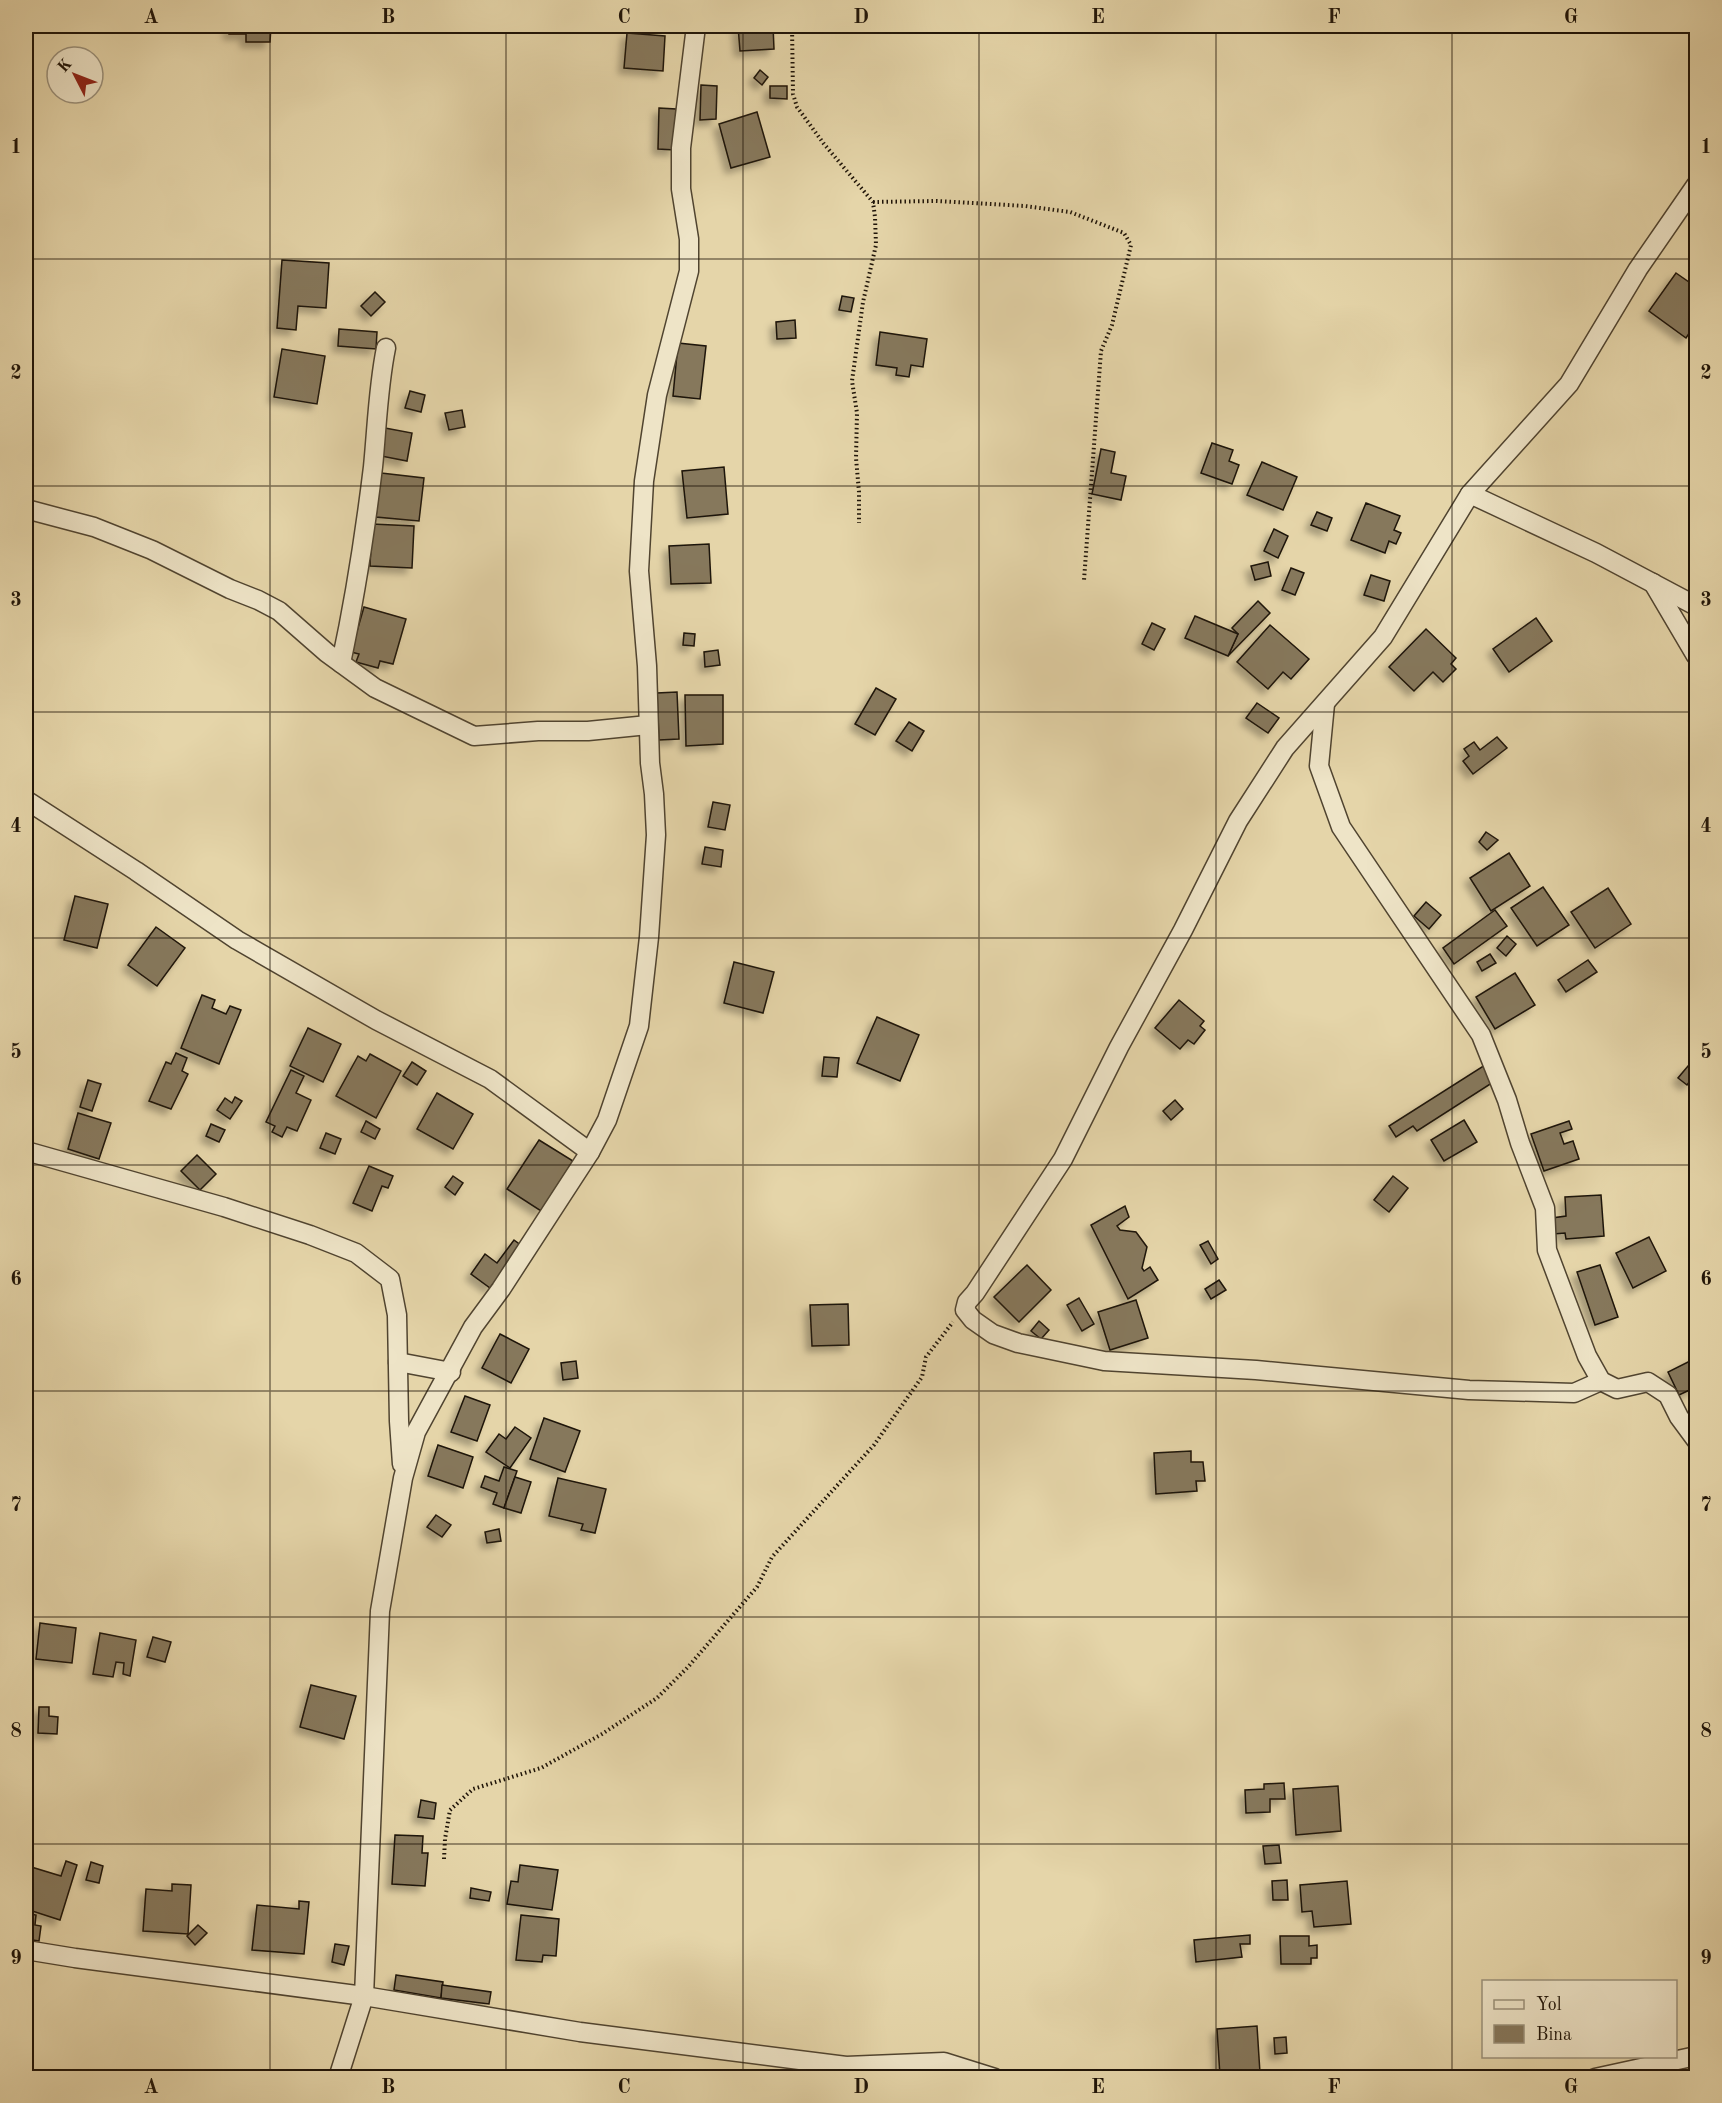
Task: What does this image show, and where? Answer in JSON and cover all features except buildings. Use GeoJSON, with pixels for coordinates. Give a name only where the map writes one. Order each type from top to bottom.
{"type":"FeatureCollection","features":[{"type":"Feature","properties":{"kind":"street"},"geometry":{"type":"LineString","coordinates":[[338,2078],[364,1996],[380,1611],[403,1478],[416,1432],[451,1372],[473,1327],[501,1289],[590,1152],[607,1120],[639,1026],[649,937],[656,835],[648,725],[647,666],[639,571],[644,481],[657,395],[689,271],[689,238],[681,189],[681,148],[696,26]]}},
{"type":"Feature","properties":{"kind":"street"},"geometry":{"type":"LineString","coordinates":[[1600,1381],[1574,1393],[1469,1390],[1256,1370],[1104,1360],[1018,1343],[993,1334],[973,1320],[965,1310],[968,1302],[1063,1159],[1238,820],[1285,748],[1383,637],[1470,494],[1569,384],[1638,269],[1696,185]]}},
{"type":"Feature","properties":{"kind":"street"},"geometry":{"type":"LineString","coordinates":[[341,663],[356,592],[373,465],[381,369],[386,348]]}},
{"type":"Feature","properties":{"kind":"street"},"geometry":{"type":"LineString","coordinates":[[1470,494],[1596,553],[1696,606]]}},
{"type":"Feature","properties":{"kind":"street"},"geometry":{"type":"LineString","coordinates":[[26,509],[94,527],[133,542],[230,589],[258,600],[279,611],[375,688],[474,736],[538,730],[588,731],[648,725]]}},
{"type":"Feature","properties":{"kind":"street"},"geometry":{"type":"LineString","coordinates":[[1653,583],[1696,656]]}},
{"type":"Feature","properties":{"kind":"street"},"geometry":{"type":"LineString","coordinates":[[1325,704],[1319,766],[1341,827],[1480,1035],[1507,1100],[1520,1143],[1545,1208],[1547,1250],[1587,1356],[1600,1381],[1617,1389],[1648,1382],[1668,1395],[1679,1417],[1696,1440]]}},
{"type":"Feature","properties":{"kind":"street"},"geometry":{"type":"LineString","coordinates":[[26,800],[237,940],[376,1020],[490,1079],[590,1152]]}},
{"type":"Feature","properties":{"kind":"street"},"geometry":{"type":"LineString","coordinates":[[26,1151],[224,1207],[310,1235],[356,1253],[390,1279],[397,1315],[399,1421],[403,1478]]}},
{"type":"Feature","properties":{"kind":"street"},"geometry":{"type":"LineString","coordinates":[[398,1362],[451,1372]]}},
{"type":"Feature","properties":{"kind":"street"},"geometry":{"type":"LineString","coordinates":[[26,1950],[364,1996],[580,2032],[846,2066],[944,2062],[995,2078]]}},
{"type":"Feature","properties":{"kind":"street"},"geometry":{"type":"LineString","coordinates":[[1595,2078],[1696,2056]]}},
{"type":"Feature","properties":{"kind":"path"},"geometry":{"type":"LineString","coordinates":[[792,26],[793,94],[797,107],[824,144],[873,202],[876,245],[863,302],[852,381],[857,413],[856,458],[859,523]]}},
{"type":"Feature","properties":{"kind":"path"},"geometry":{"type":"LineString","coordinates":[[873,202],[936,201],[1025,206],[1070,212],[1124,233],[1131,245],[1112,325],[1101,351],[1084,580]]}},
{"type":"Feature","properties":{"kind":"path"},"geometry":{"type":"LineString","coordinates":[[444,1859],[450,1810],[473,1789],[541,1768],[602,1734],[657,1698],[688,1667],[758,1587],[772,1557],[874,1445],[922,1377],[926,1357],[949,1325],[965,1310]]}}]}
